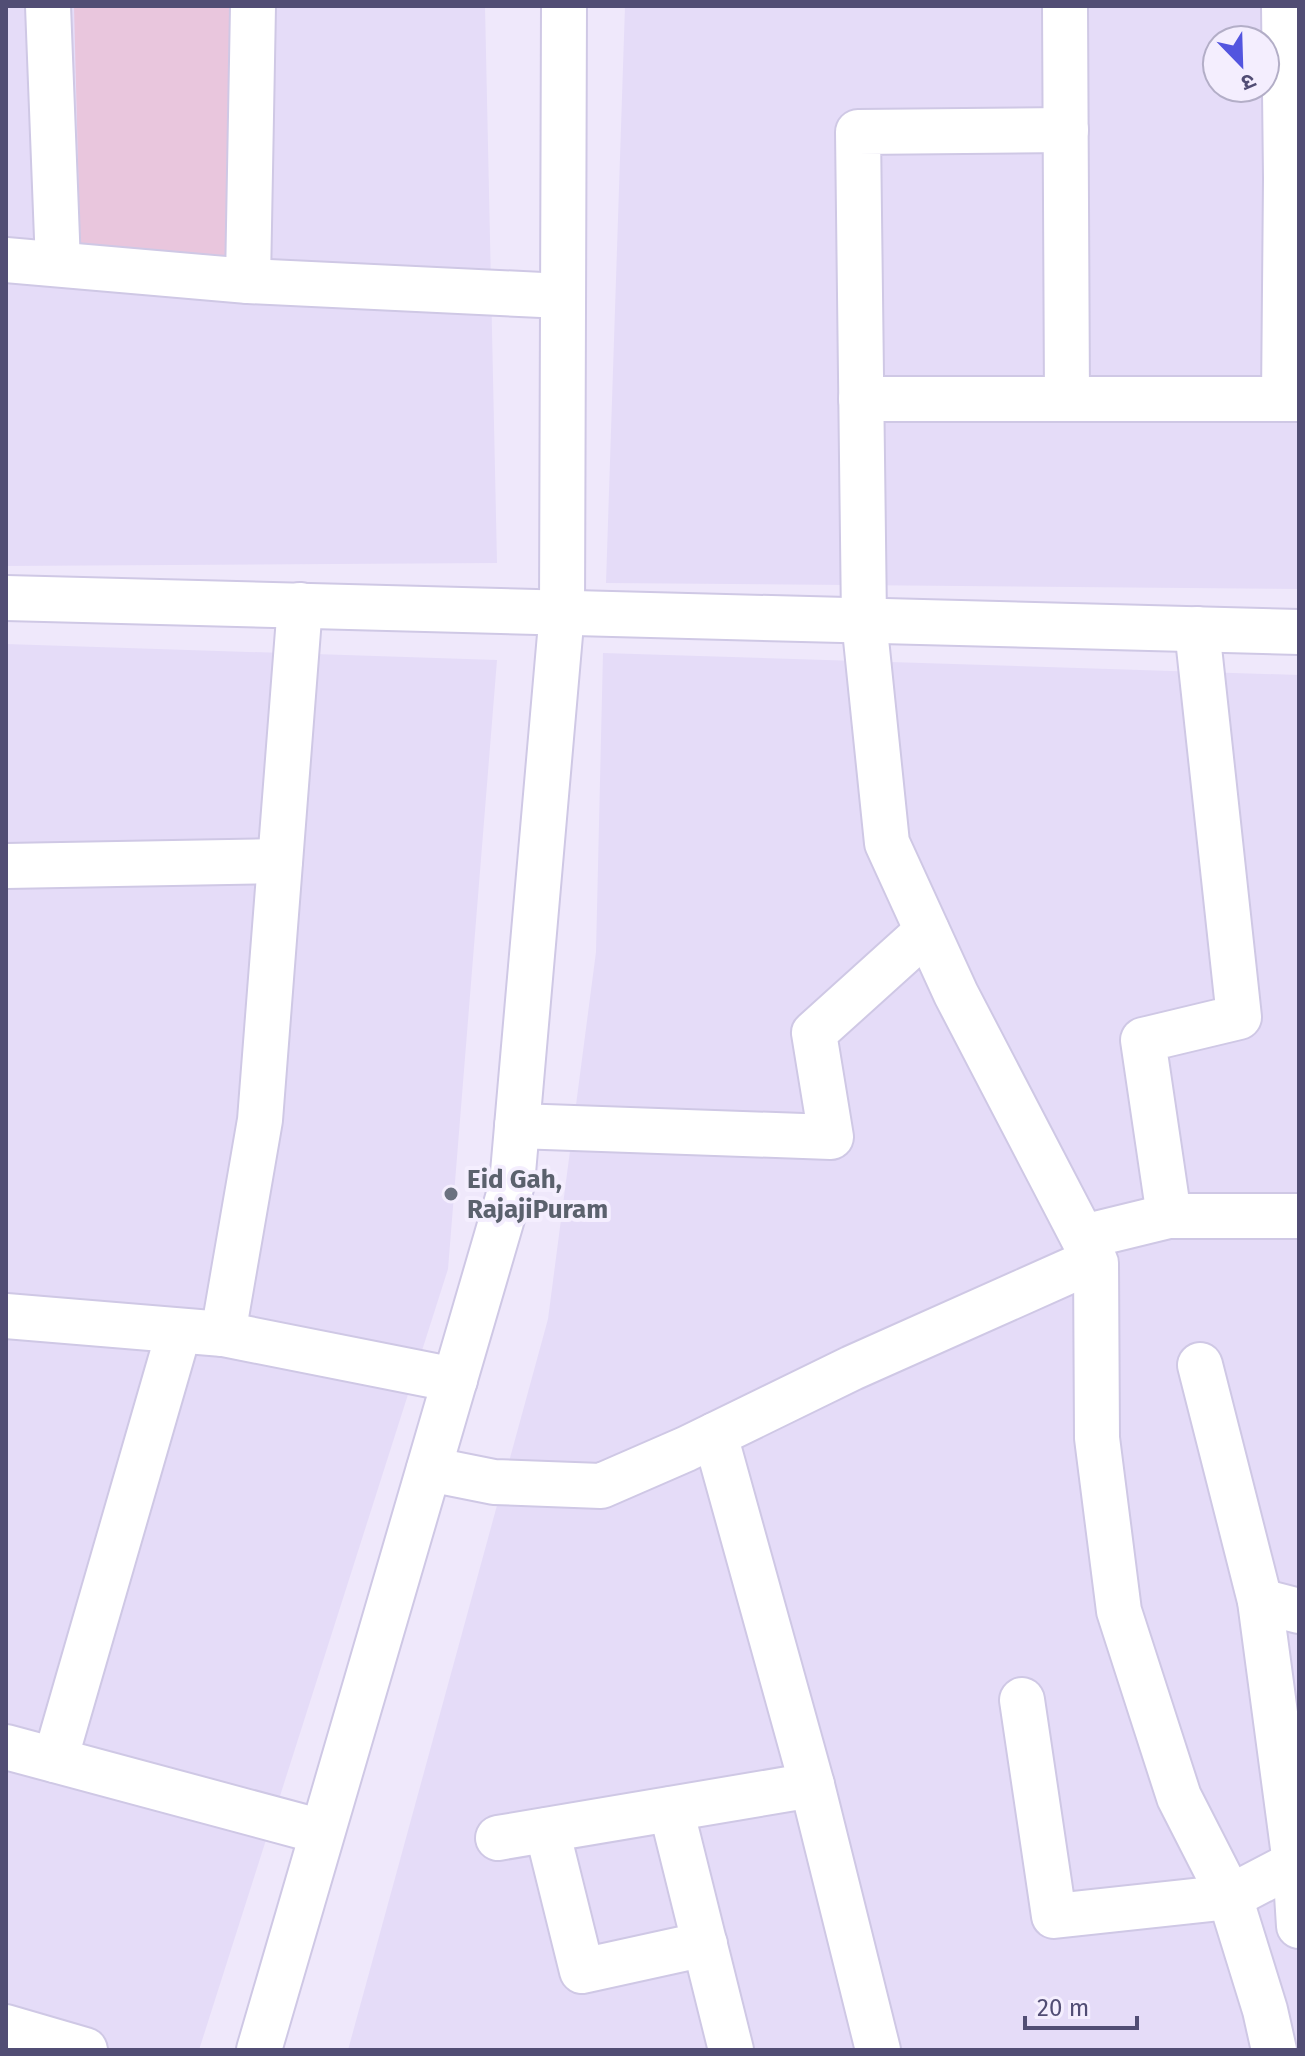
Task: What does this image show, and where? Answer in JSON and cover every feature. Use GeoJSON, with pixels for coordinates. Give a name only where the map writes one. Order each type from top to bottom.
{"type":"FeatureCollection","features":[{"type":"Feature","properties":{"kind":"street"},"geometry":{"type":"LineString","coordinates":[[48,6],[58,264]]}},
{"type":"Feature","properties":{"kind":"street"},"geometry":{"type":"LineString","coordinates":[[248,281],[253,6]]}},
{"type":"Feature","properties":{"kind":"street"},"geometry":{"type":"LineString","coordinates":[[259,2050],[512,1184],[562,612],[564,6]]}},
{"type":"Feature","properties":{"kind":"street"},"geometry":{"type":"LineString","coordinates":[[1065,6],[1067,399]]}},
{"type":"Feature","properties":{"kind":"street"},"geometry":{"type":"LineString","coordinates":[[861,399],[1291,399],[1293,179],[1284,6]]}},
{"type":"Feature","properties":{"kind":"street"},"geometry":{"type":"LineString","coordinates":[[1066,130],[858,132],[864,620],[887,843],[956,994],[1089,1248],[1097,1438],[1119,1611],[1179,1797],[1230,1897],[1265,2010],[1274,2050]]}},
{"type":"Feature","properties":{"kind":"street"},"geometry":{"type":"LineString","coordinates":[[6,260],[248,281],[563,296]]}},
{"type":"Feature","properties":{"kind":"street"},"geometry":{"type":"LineString","coordinates":[[6,598],[1299,632]]}},
{"type":"Feature","properties":{"kind":"street"},"geometry":{"type":"LineString","coordinates":[[223,1334],[260,1120],[300,605]]}},
{"type":"Feature","properties":{"kind":"street"},"geometry":{"type":"LineString","coordinates":[[1169,1216],[1143,1040],[1239,1017],[1197,629]]}},
{"type":"Feature","properties":{"kind":"street"},"geometry":{"type":"LineString","coordinates":[[6,866],[280,861]]}},
{"type":"Feature","properties":{"kind":"street"},"geometry":{"type":"LineString","coordinates":[[517,1126],[831,1137],[814,1033],[927,931]]}},
{"type":"Feature","properties":{"kind":"street"},"geometry":{"type":"LineString","coordinates":[[429,1469],[494,1482],[601,1486],[715,1435],[1089,1248],[1169,1216],[1299,1216]]}},
{"type":"Feature","properties":{"kind":"street"},"geometry":{"type":"LineString","coordinates":[[6,1316],[223,1334],[455,1380]]}},
{"type":"Feature","properties":{"kind":"street"},"geometry":{"type":"LineString","coordinates":[[55,1760],[179,1331]]}},
{"type":"Feature","properties":{"kind":"street"},"geometry":{"type":"LineString","coordinates":[[1200,1365],[1280,1606],[1299,1926]]}},
{"type":"Feature","properties":{"kind":"street"},"geometry":{"type":"LineString","coordinates":[[715,1435],[812,1785],[878,2050]]}},
{"type":"Feature","properties":{"kind":"street"},"geometry":{"type":"LineString","coordinates":[[1022,1700],[1054,1916],[1230,1897],[1295,1863]]}},
{"type":"Feature","properties":{"kind":"street"},"geometry":{"type":"LineString","coordinates":[[6,1747],[322,1832]]}},
{"type":"Feature","properties":{"kind":"street"},"geometry":{"type":"LineString","coordinates":[[498,1838],[812,1785]]}},
{"type":"Feature","properties":{"kind":"street"},"geometry":{"type":"LineString","coordinates":[[671,1809],[731,2050]]}},
{"type":"Feature","properties":{"kind":"street"},"geometry":{"type":"LineString","coordinates":[[547,1830],[582,1971],[705,1944]]}},
{"type":"Feature","properties":{"kind":"street"},"geometry":{"type":"LineString","coordinates":[[6,2027],[85,2050]]}},
{"type":"Feature","properties":{"kind":"shaded area"},"geometry":{"type":"Polygon","coordinates":[[[6,6],[485,6],[497,563],[6,566],[6,6]]]}},
{"type":"Feature","properties":{"kind":"shaded area"},"geometry":{"type":"Polygon","coordinates":[[[74,6],[229,6],[230,257],[80,243],[74,6]]]}},
{"type":"Feature","properties":{"kind":"shaded area"},"geometry":{"type":"Polygon","coordinates":[[[625,6],[1299,6],[1299,589],[606,583],[625,6]]]}},
{"type":"Feature","properties":{"kind":"shaded area"},"geometry":{"type":"Polygon","coordinates":[[[6,644],[497,660],[448,1269],[199,2050],[6,2050],[6,644]]]}},
{"type":"Feature","properties":{"kind":"shaded area"},"geometry":{"type":"Polygon","coordinates":[[[603,653],[1299,675],[1299,2050],[348,2050],[548,1319],[596,952],[603,653]]]}},
{"type":"Feature","properties":{"kind":"place","name":"Eid Gah, RajajiPuram"},"geometry":{"type":"Point","coordinates":[451,1194]}}]}
